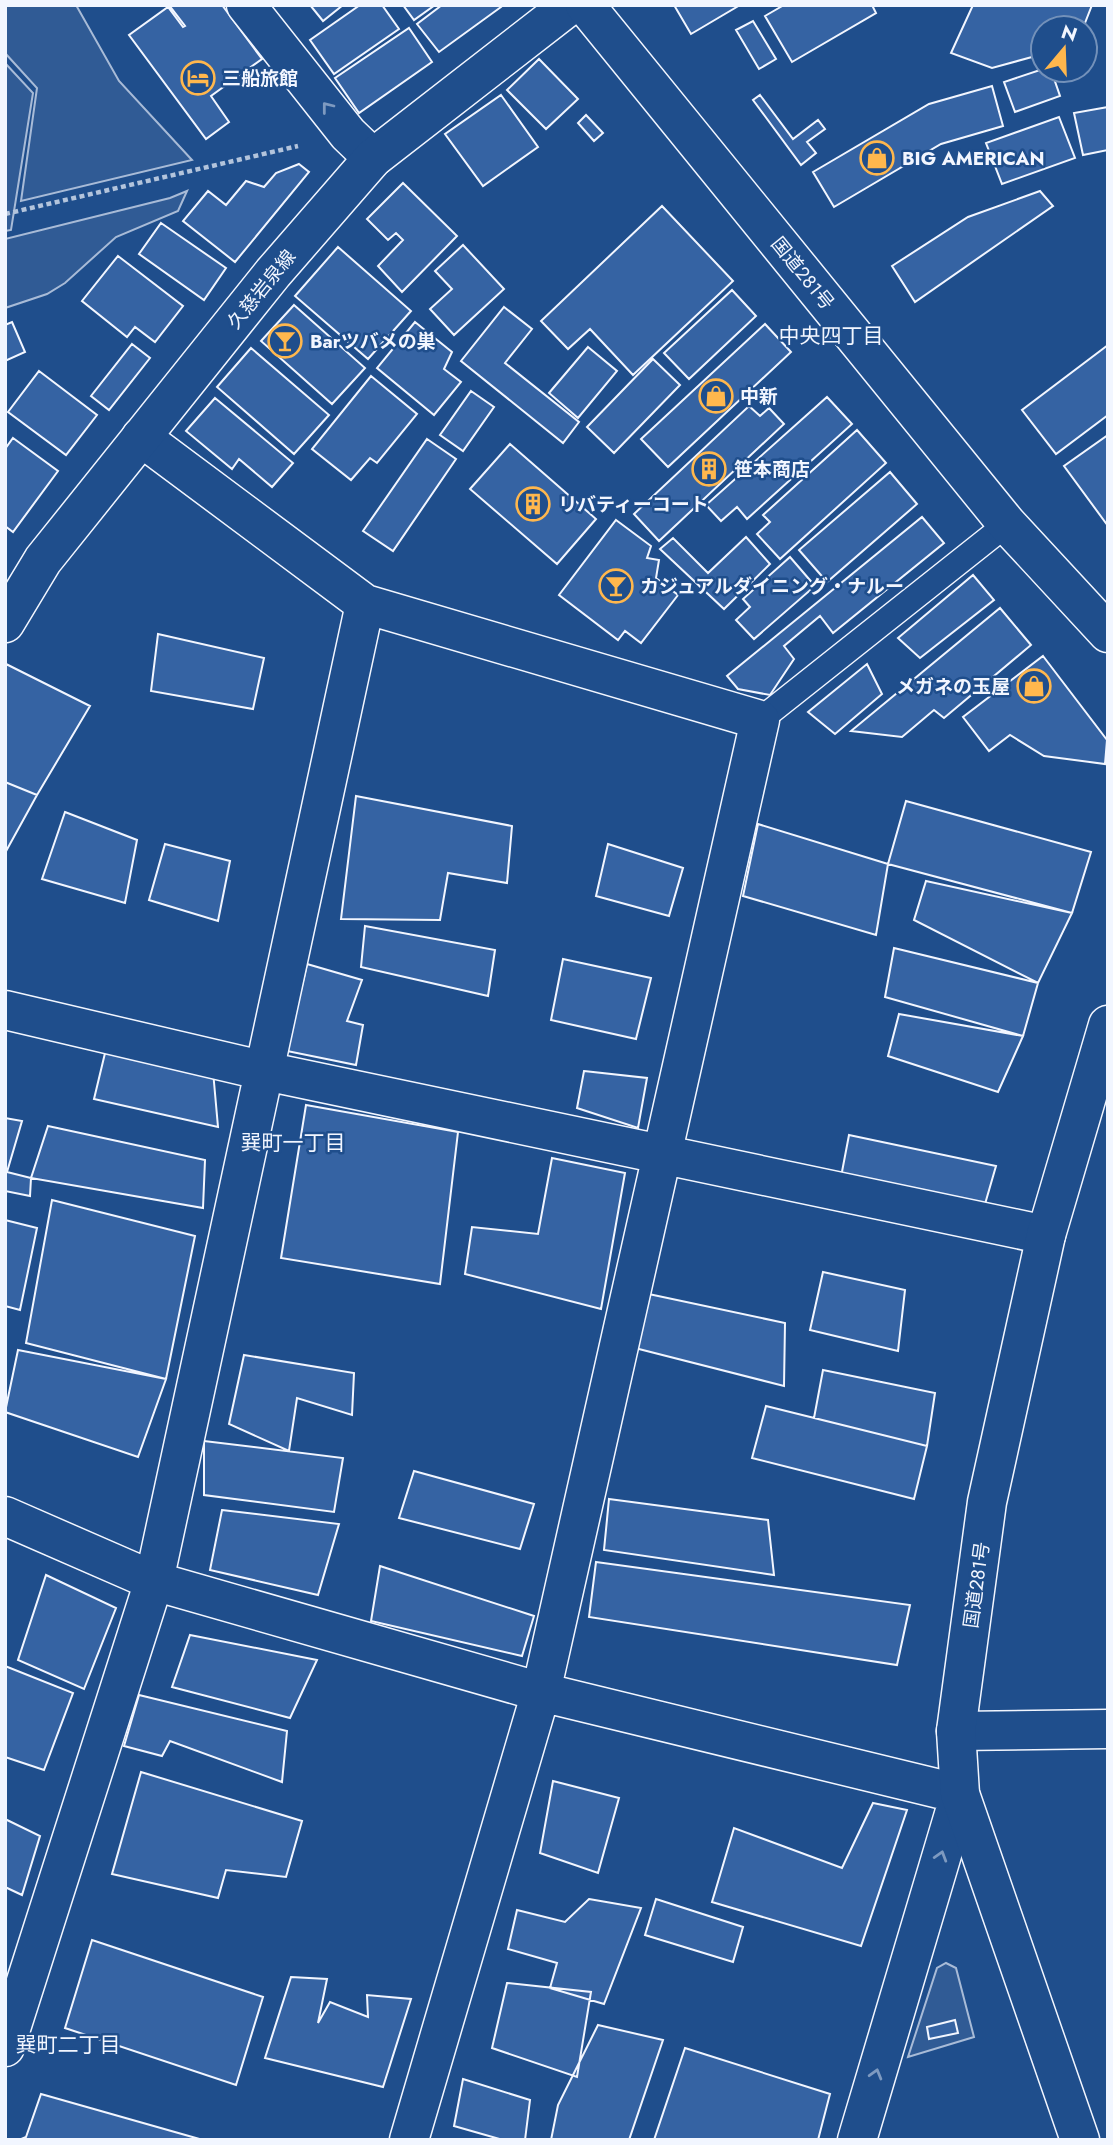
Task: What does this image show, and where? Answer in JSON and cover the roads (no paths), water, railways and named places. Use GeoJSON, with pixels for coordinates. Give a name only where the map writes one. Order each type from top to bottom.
{"type":"FeatureCollection","features":[{"type":"Feature","properties":{"kind":"main road"},"geometry":{"type":"LineString","coordinates":[[246,5],[360,146]]}},
{"type":"Feature","properties":{"kind":"main road","name":"久慈岩泉線"},"geometry":{"type":"LineString","coordinates":[[9,608],[141,437],[273,274],[360,146],[570,5]]}},
{"type":"Feature","properties":{"kind":"main road","name":"国道281号"},"geometry":{"type":"LineString","coordinates":[[585,5],[1007,524],[1108,633]]}},
{"type":"Feature","properties":{"kind":"main road"},"geometry":{"type":"LineString","coordinates":[[141,437],[365,604],[760,720],[541,1692],[409,2140]]}},
{"type":"Feature","properties":{"kind":"main road"},"geometry":{"type":"LineString","coordinates":[[9,2024],[154,1581],[365,604]]}},
{"type":"Feature","properties":{"kind":"main road"},"geometry":{"type":"LineString","coordinates":[[5,1010],[265,1071],[1046,1235]]}},
{"type":"Feature","properties":{"kind":"main road","name":"国道281号"},"geometry":{"type":"LineString","coordinates":[[1080,2140],[960,1794],[956,1731],[987,1502],[1046,1235],[1108,1025]]}},
{"type":"Feature","properties":{"kind":"main road"},"geometry":{"type":"LineString","coordinates":[[5,1516],[154,1581],[541,1692],[960,1794],[857,2140]]}},
{"type":"Feature","properties":{"kind":"main road"},"geometry":{"type":"LineString","coordinates":[[956,1731],[1108,1728]]}},
{"type":"Feature","properties":{"kind":"lane"},"geometry":{"type":"LineString","coordinates":[[760,720],[1007,524]]}},
{"type":"Feature","properties":{"kind":"place","name":"三船旅館"},"geometry":{"type":"Point","coordinates":[198,78]}},
{"type":"Feature","properties":{"kind":"place","name":"BIG AMERICAN"},"geometry":{"type":"Point","coordinates":[877,158]}},
{"type":"Feature","properties":{"kind":"place","name":"Barツバメの巣"},"geometry":{"type":"Point","coordinates":[285,341]}},
{"type":"Feature","properties":{"kind":"place","name":"中新"},"geometry":{"type":"Point","coordinates":[716,396]}},
{"type":"Feature","properties":{"kind":"place","name":"笹本商店"},"geometry":{"type":"Point","coordinates":[709,469]}},
{"type":"Feature","properties":{"kind":"place","name":"リバティーコート"},"geometry":{"type":"Point","coordinates":[533,504]}},
{"type":"Feature","properties":{"kind":"place","name":"カジュアルダイニング・ナルー"},"geometry":{"type":"Point","coordinates":[616,586]}},
{"type":"Feature","properties":{"kind":"place","name":"メガネの玉屋"},"geometry":{"type":"Point","coordinates":[1034,686]}},
{"type":"Feature","properties":{"kind":"district","name":"中央四丁目"},"geometry":{"type":"Point","coordinates":[831,336]}},
{"type":"Feature","properties":{"kind":"district","name":"巽町一丁目"},"geometry":{"type":"Point","coordinates":[293,1143]}},
{"type":"Feature","properties":{"kind":"district","name":"巽町二丁目"},"geometry":{"type":"Point","coordinates":[68,2045]}}]}
